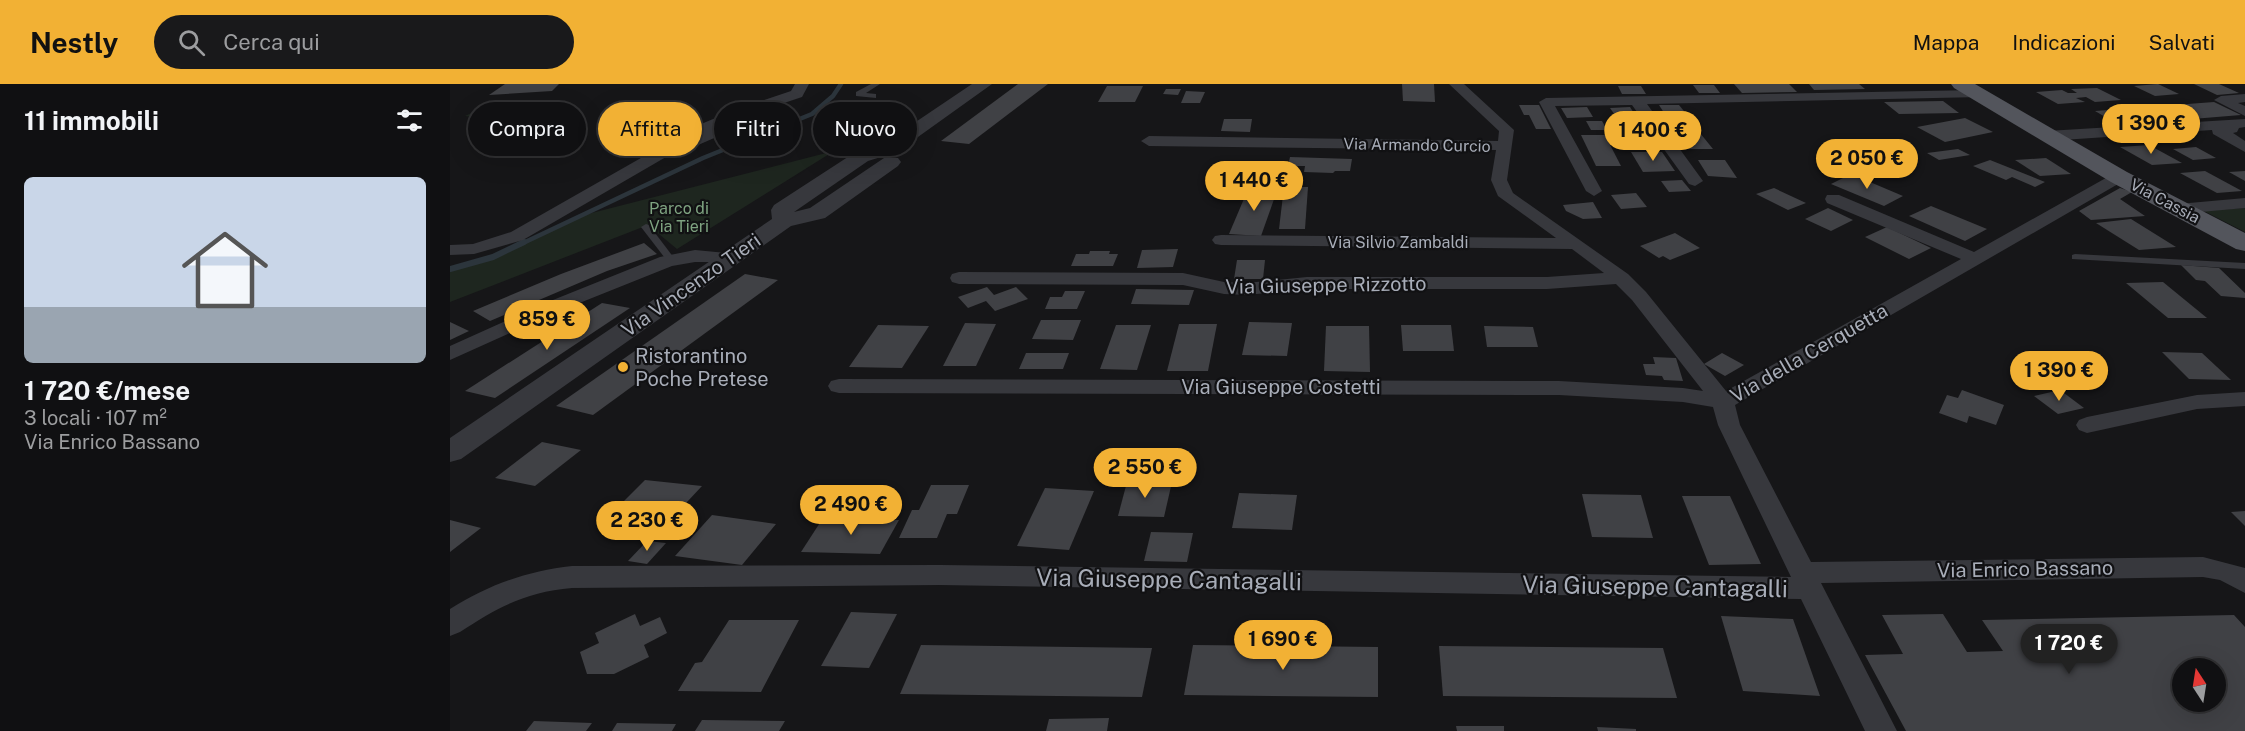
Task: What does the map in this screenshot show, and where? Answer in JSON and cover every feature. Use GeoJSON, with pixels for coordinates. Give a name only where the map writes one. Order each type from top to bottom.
{"type":"FeatureCollection","features":[{"type":"Feature","properties":{"kind":"main road","name":"Via Cassia"},"geometry":{"type":"LineString","coordinates":[[1969,89],[2119,177],[2245,243]]}},
{"type":"Feature","properties":{"kind":"street"},"geometry":{"type":"LineString","coordinates":[[450,250],[474,249],[517,236],[675,145],[668,143],[742,112],[797,94],[802,84]]}},
{"type":"Feature","properties":{"kind":"street","name":"Via Vincenzo Tieri"},"geometry":{"type":"LineString","coordinates":[[917,134],[983,84]]}},
{"type":"Feature","properties":{"kind":"street"},"geometry":{"type":"LineString","coordinates":[[1456,84],[1504,125],[1508,135],[1499,180],[1506,196],[1621,278],[1648,306],[1723,402]]}},
{"type":"Feature","properties":{"kind":"street"},"geometry":{"type":"LineString","coordinates":[[1594,191],[1546,102],[1969,89]]}},
{"type":"Feature","properties":{"kind":"street"},"geometry":{"type":"LineString","coordinates":[[2245,98],[2221,100],[2245,112]]}},
{"type":"Feature","properties":{"kind":"street"},"geometry":{"type":"LineString","coordinates":[[1637,101],[1695,181]]}},
{"type":"Feature","properties":{"kind":"street"},"geometry":{"type":"LineString","coordinates":[[2048,135],[2245,123]]}},
{"type":"Feature","properties":{"kind":"street"},"geometry":{"type":"LineString","coordinates":[[2245,128],[2218,131],[2245,147]]}},
{"type":"Feature","properties":{"kind":"street","name":"Via Armando Curcio"},"geometry":{"type":"LineString","coordinates":[[1149,141],[1505,146]]}},
{"type":"Feature","properties":{"kind":"street","name":"Via Vincenzo Tieri"},"geometry":{"type":"LineString","coordinates":[[450,452],[730,258],[859,158],[880,156]]}},
{"type":"Feature","properties":{"kind":"street","name":"Via Vincenzo Tieri"},"geometry":{"type":"LineString","coordinates":[[786,213],[820,211],[889,156]]}},
{"type":"Feature","properties":{"kind":"street","name":"Via della Cerquetta"},"geometry":{"type":"LineString","coordinates":[[1881,731],[1729,425],[1723,402],[2119,177]]}},
{"type":"Feature","properties":{"kind":"street"},"geometry":{"type":"LineString","coordinates":[[1833,199],[1974,258]]}},
{"type":"Feature","properties":{"kind":"street"},"geometry":{"type":"LineString","coordinates":[[2178,209],[2245,203]]}},
{"type":"Feature","properties":{"kind":"street","name":"Via Silvio Zambaldi"},"geometry":{"type":"LineString","coordinates":[[1221,240],[1575,244]]}},
{"type":"Feature","properties":{"kind":"street"},"geometry":{"type":"LineString","coordinates":[[450,354],[550,308],[671,260],[695,256],[730,258]]}},
{"type":"Feature","properties":{"kind":"street","name":"Via Giuseppe Rizzotto"},"geometry":{"type":"LineString","coordinates":[[959,278],[1183,279],[1224,288],[1246,289],[1307,283],[1547,283],[1621,278]]}},
{"type":"Feature","properties":{"kind":"street","name":"Via Giuseppe Costetti"},"geometry":{"type":"LineString","coordinates":[[839,386],[1559,388],[1683,395],[1723,402]]}},
{"type":"Feature","properties":{"kind":"street"},"geometry":{"type":"LineString","coordinates":[[2087,425],[2197,402],[2245,399]]}},
{"type":"Feature","properties":{"kind":"street","name":"Via Enrico Bassano"},"geometry":{"type":"LineString","coordinates":[[1806,580],[2203,567],[2220,569],[2238,576],[2245,582]]}},
{"type":"Feature","properties":{"kind":"street","name":"Via Giuseppe Cantagalli"},"geometry":{"type":"LineString","coordinates":[[450,624],[486,600],[528,583],[572,577],[940,575],[1806,580]]}},
{"type":"Feature","properties":{"kind":"lane"},"geometry":{"type":"LineString","coordinates":[[873,96],[859,94],[876,84]]}},
{"type":"Feature","properties":{"kind":"lane"},"geometry":{"type":"LineString","coordinates":[[646,227],[671,260]]}},
{"type":"Feature","properties":{"kind":"lane"},"geometry":{"type":"LineString","coordinates":[[2075,257],[2245,266]]}},
{"type":"Feature","properties":{"kind":"green space","name":"Parco di Via Tieri"},"geometry":{"type":"Polygon","coordinates":[[[814,156],[826,156],[677,249],[648,225],[450,302],[450,269],[493,257],[580,216],[814,156]]]}},
{"type":"Feature","properties":{"kind":"green space"},"geometry":{"type":"Polygon","coordinates":[[[2245,208],[2245,232],[2204,211],[2245,208]]]}},
{"type":"Feature","properties":{"kind":"building"},"geometry":{"type":"Polygon","coordinates":[[[505,84],[559,84],[552,91],[489,95],[505,84]]]}},
{"type":"Feature","properties":{"kind":"building"},"geometry":{"type":"Polygon","coordinates":[[[1018,84],[1048,84],[969,144],[941,141],[1018,84]]]}},
{"type":"Feature","properties":{"kind":"building"},"geometry":{"type":"Polygon","coordinates":[[[1402,84],[1434,84],[1435,102],[1403,101],[1402,84]]]}},
{"type":"Feature","properties":{"kind":"building"},"geometry":{"type":"Polygon","coordinates":[[[1734,84],[1789,84],[1797,92],[1742,93],[1734,84]]]}},
{"type":"Feature","properties":{"kind":"building"},"geometry":{"type":"Polygon","coordinates":[[[1809,84],[1859,84],[1865,89],[1814,90],[1809,84]]]}},
{"type":"Feature","properties":{"kind":"building"},"geometry":{"type":"Polygon","coordinates":[[[2158,84],[2179,94],[2155,96],[2134,86],[2158,84]]]}},
{"type":"Feature","properties":{"kind":"building"},"geometry":{"type":"Polygon","coordinates":[[[2194,84],[2219,84],[2239,93],[2217,95],[2194,84]]]}},
{"type":"Feature","properties":{"kind":"building"},"geometry":{"type":"Polygon","coordinates":[[[1693,85],[1714,85],[1720,93],[1699,93],[1693,85]]]}},
{"type":"Feature","properties":{"kind":"building"},"geometry":{"type":"Polygon","coordinates":[[[1107,86],[1143,86],[1135,102],[1098,102],[1107,86]]]}},
{"type":"Feature","properties":{"kind":"building"},"geometry":{"type":"Polygon","coordinates":[[[1618,86],[1641,86],[1646,94],[1622,94],[1618,86]]]}},
{"type":"Feature","properties":{"kind":"building"},"geometry":{"type":"Polygon","coordinates":[[[2097,88],[2121,100],[2095,102],[2086,97],[2076,98],[2085,102],[2058,104],[2036,92],[2062,90],[2077,93],[2071,89],[2097,88]]]}},
{"type":"Feature","properties":{"kind":"building"},"geometry":{"type":"Polygon","coordinates":[[[1166,89],[1181,89],[1178,95],[1163,94],[1166,89]]]}},
{"type":"Feature","properties":{"kind":"building"},"geometry":{"type":"Polygon","coordinates":[[[1186,91],[1205,92],[1200,103],[1181,103],[1186,91]]]}},
{"type":"Feature","properties":{"kind":"building"},"geometry":{"type":"Polygon","coordinates":[[[1943,101],[1959,113],[1899,114],[1884,102],[1943,101]]]}},
{"type":"Feature","properties":{"kind":"building"},"geometry":{"type":"Polygon","coordinates":[[[2214,102],[2241,115],[2119,125],[2095,111],[2214,102]]]}},
{"type":"Feature","properties":{"kind":"building"},"geometry":{"type":"Polygon","coordinates":[[[1519,105],[1539,105],[1551,129],[1536,129],[1529,115],[1524,115],[1519,105]]]}},
{"type":"Feature","properties":{"kind":"building"},"geometry":{"type":"Polygon","coordinates":[[[1659,105],[1679,105],[1688,116],[1666,116],[1659,105]]]}},
{"type":"Feature","properties":{"kind":"building"},"geometry":{"type":"Polygon","coordinates":[[[1587,107],[1593,117],[1567,118],[1561,108],[1587,107]]]}},
{"type":"Feature","properties":{"kind":"building"},"geometry":{"type":"Polygon","coordinates":[[[1630,107],[1637,118],[1617,118],[1610,108],[1630,107]]]}},
{"type":"Feature","properties":{"kind":"building"},"geometry":{"type":"Polygon","coordinates":[[[1965,118],[1993,132],[1945,142],[1917,127],[1965,118]]]}},
{"type":"Feature","properties":{"kind":"building"},"geometry":{"type":"Polygon","coordinates":[[[1224,119],[1252,119],[1250,132],[1221,131],[1224,119]]]}},
{"type":"Feature","properties":{"kind":"building"},"geometry":{"type":"Polygon","coordinates":[[[1586,121],[1602,121],[1607,130],[1591,130],[1586,121]]]}},
{"type":"Feature","properties":{"kind":"building"},"geometry":{"type":"Polygon","coordinates":[[[1646,127],[1653,137],[1644,138],[1646,141],[1624,141],[1620,134],[1628,134],[1624,128],[1646,127]]]}},
{"type":"Feature","properties":{"kind":"building"},"geometry":{"type":"Polygon","coordinates":[[[1679,133],[1700,133],[1713,149],[1690,149],[1679,133]]]}},
{"type":"Feature","properties":{"kind":"building"},"geometry":{"type":"Polygon","coordinates":[[[1581,135],[1605,135],[1621,166],[1596,166],[1581,135]]]}},
{"type":"Feature","properties":{"kind":"building"},"geometry":{"type":"Polygon","coordinates":[[[2149,145],[2182,163],[2152,165],[2120,147],[2149,145]]]}},
{"type":"Feature","properties":{"kind":"building"},"geometry":{"type":"Polygon","coordinates":[[[2196,147],[2216,158],[2193,160],[2173,149],[2196,147]]]}},
{"type":"Feature","properties":{"kind":"building"},"geometry":{"type":"Polygon","coordinates":[[[1958,149],[1970,155],[1939,160],[1927,153],[1958,149]]]}},
{"type":"Feature","properties":{"kind":"building"},"geometry":{"type":"Polygon","coordinates":[[[1631,152],[1662,152],[1675,171],[1643,172],[1631,152]]]}},
{"type":"Feature","properties":{"kind":"building"},"geometry":{"type":"Polygon","coordinates":[[[1290,157],[1352,159],[1350,171],[1333,173],[1304,172],[1305,166],[1288,166],[1290,157]]]}},
{"type":"Feature","properties":{"kind":"building"},"geometry":{"type":"Polygon","coordinates":[[[2046,158],[2071,174],[2040,176],[2015,160],[2046,158]]]}},
{"type":"Feature","properties":{"kind":"building"},"geometry":{"type":"Polygon","coordinates":[[[1698,160],[1725,160],[1737,178],[1708,176],[1698,160]]]}},
{"type":"Feature","properties":{"kind":"building"},"geometry":{"type":"Polygon","coordinates":[[[1990,160],[2045,182],[2035,187],[2012,177],[2006,180],[1973,166],[1990,160]]]}},
{"type":"Feature","properties":{"kind":"building"},"geometry":{"type":"Polygon","coordinates":[[[2205,171],[2242,191],[2217,193],[2180,173],[2205,171]]]}},
{"type":"Feature","properties":{"kind":"building"},"geometry":{"type":"Polygon","coordinates":[[[2245,171],[2245,181],[2229,172],[2245,171]]]}},
{"type":"Feature","properties":{"kind":"building"},"geometry":{"type":"Polygon","coordinates":[[[1851,174],[1903,196],[1884,206],[1831,184],[1851,174]]]}},
{"type":"Feature","properties":{"kind":"building"},"geometry":{"type":"Polygon","coordinates":[[[1682,180],[1691,191],[1669,192],[1661,181],[1682,180]]]}},
{"type":"Feature","properties":{"kind":"building"},"geometry":{"type":"Polygon","coordinates":[[[1249,187],[1278,188],[1261,236],[1229,234],[1249,187]]]}},
{"type":"Feature","properties":{"kind":"building"},"geometry":{"type":"Polygon","coordinates":[[[1284,187],[1308,187],[1305,229],[1279,229],[1284,187]]]}},
{"type":"Feature","properties":{"kind":"building"},"geometry":{"type":"Polygon","coordinates":[[[1774,188],[1806,203],[1788,210],[1756,194],[1774,188]]]}},
{"type":"Feature","properties":{"kind":"building"},"geometry":{"type":"Polygon","coordinates":[[[2120,188],[2132,192],[2120,199],[2145,216],[2091,220],[2079,211],[2120,188]]]}},
{"type":"Feature","properties":{"kind":"building"},"geometry":{"type":"Polygon","coordinates":[[[1636,193],[1647,207],[1621,209],[1611,195],[1636,193]]]}},
{"type":"Feature","properties":{"kind":"building"},"geometry":{"type":"Polygon","coordinates":[[[1593,202],[1602,218],[1583,219],[1566,211],[1563,205],[1593,202]]]}},
{"type":"Feature","properties":{"kind":"building"},"geometry":{"type":"Polygon","coordinates":[[[1931,206],[1987,229],[1965,241],[1909,216],[1931,206]]]}},
{"type":"Feature","properties":{"kind":"building"},"geometry":{"type":"Polygon","coordinates":[[[1828,208],[1853,220],[1831,231],[1805,219],[1828,208]]]}},
{"type":"Feature","properties":{"kind":"building"},"geometry":{"type":"Polygon","coordinates":[[[2131,219],[2176,247],[2139,250],[2096,223],[2131,219]]]}},
{"type":"Feature","properties":{"kind":"building"},"geometry":{"type":"Polygon","coordinates":[[[1887,227],[1931,248],[1909,259],[1865,237],[1887,227]]]}},
{"type":"Feature","properties":{"kind":"building"},"geometry":{"type":"Polygon","coordinates":[[[1675,233],[1700,248],[1670,260],[1663,256],[1659,258],[1640,246],[1675,233]]]}},
{"type":"Feature","properties":{"kind":"building"},"geometry":{"type":"Polygon","coordinates":[[[644,243],[657,254],[607,271],[490,321],[473,311],[561,274],[644,243]]]}},
{"type":"Feature","properties":{"kind":"building"},"geometry":{"type":"Polygon","coordinates":[[[1178,249],[1173,267],[1137,268],[1142,250],[1178,249]]]}},
{"type":"Feature","properties":{"kind":"building"},"geometry":{"type":"Polygon","coordinates":[[[1090,251],[1110,251],[1109,254],[1118,254],[1113,266],[1071,266],[1076,254],[1089,254],[1090,251]]]}},
{"type":"Feature","properties":{"kind":"building"},"geometry":{"type":"Polygon","coordinates":[[[1237,260],[1265,260],[1263,279],[1234,279],[1237,260]]]}},
{"type":"Feature","properties":{"kind":"building"},"geometry":{"type":"Polygon","coordinates":[[[2181,265],[2219,268],[2245,293],[2245,298],[2221,296],[2205,281],[2196,280],[2181,265]]]}},
{"type":"Feature","properties":{"kind":"building"},"geometry":{"type":"Polygon","coordinates":[[[745,274],[778,280],[593,415],[556,406],[745,274]]]}},
{"type":"Feature","properties":{"kind":"building"},"geometry":{"type":"Polygon","coordinates":[[[2163,282],[2207,318],[2168,318],[2126,283],[2163,282]]]}},
{"type":"Feature","properties":{"kind":"building"},"geometry":{"type":"Polygon","coordinates":[[[987,287],[994,295],[1016,287],[1028,299],[995,311],[986,301],[968,308],[958,297],[987,287]]]}},
{"type":"Feature","properties":{"kind":"building"},"geometry":{"type":"Polygon","coordinates":[[[1136,289],[1194,290],[1189,305],[1131,304],[1136,289]]]}},
{"type":"Feature","properties":{"kind":"building"},"geometry":{"type":"Polygon","coordinates":[[[1065,291],[1085,291],[1077,309],[1045,309],[1050,297],[1062,297],[1065,291]]]}},
{"type":"Feature","properties":{"kind":"building"},"geometry":{"type":"Polygon","coordinates":[[[602,303],[630,308],[495,398],[465,391],[602,303]]]}},
{"type":"Feature","properties":{"kind":"building"},"geometry":{"type":"Polygon","coordinates":[[[1041,320],[1081,320],[1073,340],[1032,339],[1041,320]]]}},
{"type":"Feature","properties":{"kind":"building"},"geometry":{"type":"Polygon","coordinates":[[[450,322],[469,331],[450,340],[450,322]]]}},
{"type":"Feature","properties":{"kind":"building"},"geometry":{"type":"Polygon","coordinates":[[[1249,322],[1292,323],[1287,356],[1242,355],[1249,322]]]}},
{"type":"Feature","properties":{"kind":"building"},"geometry":{"type":"Polygon","coordinates":[[[965,323],[996,324],[976,366],[943,366],[965,323]]]}},
{"type":"Feature","properties":{"kind":"building"},"geometry":{"type":"Polygon","coordinates":[[[1179,324],[1217,324],[1208,371],[1167,371],[1179,324]]]}},
{"type":"Feature","properties":{"kind":"building"},"geometry":{"type":"Polygon","coordinates":[[[878,325],[929,326],[902,368],[849,367],[878,325]]]}},
{"type":"Feature","properties":{"kind":"building"},"geometry":{"type":"Polygon","coordinates":[[[1116,325],[1151,325],[1137,370],[1100,369],[1116,325]]]}},
{"type":"Feature","properties":{"kind":"building"},"geometry":{"type":"Polygon","coordinates":[[[1401,325],[1451,325],[1454,351],[1403,351],[1401,325]]]}},
{"type":"Feature","properties":{"kind":"building"},"geometry":{"type":"Polygon","coordinates":[[[1326,326],[1369,326],[1370,372],[1324,371],[1326,326]]]}},
{"type":"Feature","properties":{"kind":"building"},"geometry":{"type":"Polygon","coordinates":[[[1484,326],[1533,327],[1538,347],[1487,347],[1484,326]]]}},
{"type":"Feature","properties":{"kind":"building"},"geometry":{"type":"Polygon","coordinates":[[[2162,352],[2202,353],[2231,380],[2189,379],[2162,352]]]}},
{"type":"Feature","properties":{"kind":"building"},"geometry":{"type":"Polygon","coordinates":[[[1026,353],[1069,353],[1063,369],[1019,369],[1026,353]]]}},
{"type":"Feature","properties":{"kind":"building"},"geometry":{"type":"Polygon","coordinates":[[[1722,353],[1744,365],[1725,376],[1704,364],[1722,353]]]}},
{"type":"Feature","properties":{"kind":"building"},"geometry":{"type":"Polygon","coordinates":[[[1653,357],[1676,358],[1683,381],[1664,380],[1662,376],[1646,375],[1643,364],[1655,364],[1653,357]]]}},
{"type":"Feature","properties":{"kind":"building"},"geometry":{"type":"Polygon","coordinates":[[[1962,390],[2004,405],[1996,425],[1969,416],[1967,423],[1939,413],[1947,395],[1958,398],[1962,390]]]}},
{"type":"Feature","properties":{"kind":"building"},"geometry":{"type":"Polygon","coordinates":[[[2060,390],[2084,408],[2058,414],[2034,396],[2060,390]]]}},
{"type":"Feature","properties":{"kind":"building"},"geometry":{"type":"Polygon","coordinates":[[[542,442],[581,450],[535,486],[495,478],[542,442]]]}},
{"type":"Feature","properties":{"kind":"building"},"geometry":{"type":"Polygon","coordinates":[[[645,480],[702,486],[658,533],[598,527],[645,480]]]}},
{"type":"Feature","properties":{"kind":"building"},"geometry":{"type":"Polygon","coordinates":[[[1127,482],[1172,482],[1164,517],[1118,516],[1127,482]]]}},
{"type":"Feature","properties":{"kind":"building"},"geometry":{"type":"Polygon","coordinates":[[[931,485],[969,485],[957,514],[947,514],[937,538],[899,538],[912,510],[919,510],[931,485]]]}},
{"type":"Feature","properties":{"kind":"building"},"geometry":{"type":"Polygon","coordinates":[[[1045,488],[1094,491],[1069,550],[1017,546],[1045,488]]]}},
{"type":"Feature","properties":{"kind":"building"},"geometry":{"type":"Polygon","coordinates":[[[1239,493],[1297,495],[1292,530],[1232,528],[1239,493]]]}},
{"type":"Feature","properties":{"kind":"building"},"geometry":{"type":"Polygon","coordinates":[[[1582,494],[1641,495],[1653,538],[1592,537],[1582,494]]]}},
{"type":"Feature","properties":{"kind":"building"},"geometry":{"type":"Polygon","coordinates":[[[1682,496],[1730,496],[1761,564],[1709,565],[1682,496]]]}},
{"type":"Feature","properties":{"kind":"building"},"geometry":{"type":"Polygon","coordinates":[[[2245,511],[2245,526],[2231,512],[2245,511]]]}},
{"type":"Feature","properties":{"kind":"building"},"geometry":{"type":"Polygon","coordinates":[[[712,515],[776,524],[742,565],[675,556],[712,515]]]}},
{"type":"Feature","properties":{"kind":"building"},"geometry":{"type":"Polygon","coordinates":[[[823,518],[899,520],[880,554],[801,552],[823,518]]]}},
{"type":"Feature","properties":{"kind":"building"},"geometry":{"type":"Polygon","coordinates":[[[450,520],[481,528],[450,552],[450,520]]]}},
{"type":"Feature","properties":{"kind":"building"},"geometry":{"type":"Polygon","coordinates":[[[1151,532],[1193,533],[1187,562],[1144,561],[1151,532]]]}},
{"type":"Feature","properties":{"kind":"building"},"geometry":{"type":"Polygon","coordinates":[[[647,541],[666,543],[647,564],[628,561],[647,541]]]}},
{"type":"Feature","properties":{"kind":"building"},"geometry":{"type":"Polygon","coordinates":[[[851,612],[897,614],[869,668],[821,666],[851,612]]]}},
{"type":"Feature","properties":{"kind":"building"},"geometry":{"type":"Polygon","coordinates":[[[635,614],[640,626],[660,617],[667,633],[644,645],[649,657],[614,674],[587,674],[580,652],[599,643],[595,633],[635,614]]]}},
{"type":"Feature","properties":{"kind":"building"},"geometry":{"type":"Polygon","coordinates":[[[1943,614],[1967,652],[2003,651],[1982,620],[2234,615],[2245,627],[2245,731],[1906,731],[1865,655],[1903,654],[1882,615],[1943,614]]]}},
{"type":"Feature","properties":{"kind":"building"},"geometry":{"type":"Polygon","coordinates":[[[1721,616],[1793,619],[1820,696],[1743,691],[1721,616]]]}},
{"type":"Feature","properties":{"kind":"building"},"geometry":{"type":"Polygon","coordinates":[[[729,620],[799,620],[761,692],[678,691],[695,663],[702,662],[729,620]]]}},
{"type":"Feature","properties":{"kind":"building"},"geometry":{"type":"Polygon","coordinates":[[[921,645],[1152,648],[1142,697],[900,694],[921,645]]]}},
{"type":"Feature","properties":{"kind":"building"},"geometry":{"type":"Polygon","coordinates":[[[1193,645],[1378,647],[1378,697],[1184,695],[1193,645]]]}},
{"type":"Feature","properties":{"kind":"building"},"geometry":{"type":"Polygon","coordinates":[[[1439,646],[1663,648],[1677,698],[1443,696],[1439,646]]]}},
{"type":"Feature","properties":{"kind":"building"},"geometry":{"type":"Polygon","coordinates":[[[1109,718],[1107,731],[1046,731],[1049,719],[1109,718]]]}},
{"type":"Feature","properties":{"kind":"building"},"geometry":{"type":"Polygon","coordinates":[[[702,720],[785,721],[779,731],[695,731],[702,720]]]}},
{"type":"Feature","properties":{"kind":"building"},"geometry":{"type":"Polygon","coordinates":[[[534,721],[592,723],[586,731],[526,731],[534,721]]]}},
{"type":"Feature","properties":{"kind":"building"},"geometry":{"type":"Polygon","coordinates":[[[617,723],[676,724],[672,731],[612,731],[617,723]]]}},
{"type":"Feature","properties":{"kind":"building"},"geometry":{"type":"Polygon","coordinates":[[[1456,726],[1504,726],[1504,731],[1457,731],[1456,726]]]}},
{"type":"Feature","properties":{"kind":"building"},"geometry":{"type":"Polygon","coordinates":[[[1597,727],[1636,729],[1636,731],[1598,731],[1597,727]]]}},
{"type":"Feature","properties":{"kind":"waterway"},"geometry":{"type":"LineString","coordinates":[[521,244],[703,158],[812,114],[833,96],[841,84]]}},
{"type":"Feature","properties":{"kind":"waterway"},"geometry":{"type":"LineString","coordinates":[[450,269],[493,257],[524,242]]}},
{"type":"Feature","properties":{"kind":"place","name":"Ristorantino Poche Pretese"},"geometry":{"type":"Point","coordinates":[623,367]}}]}
